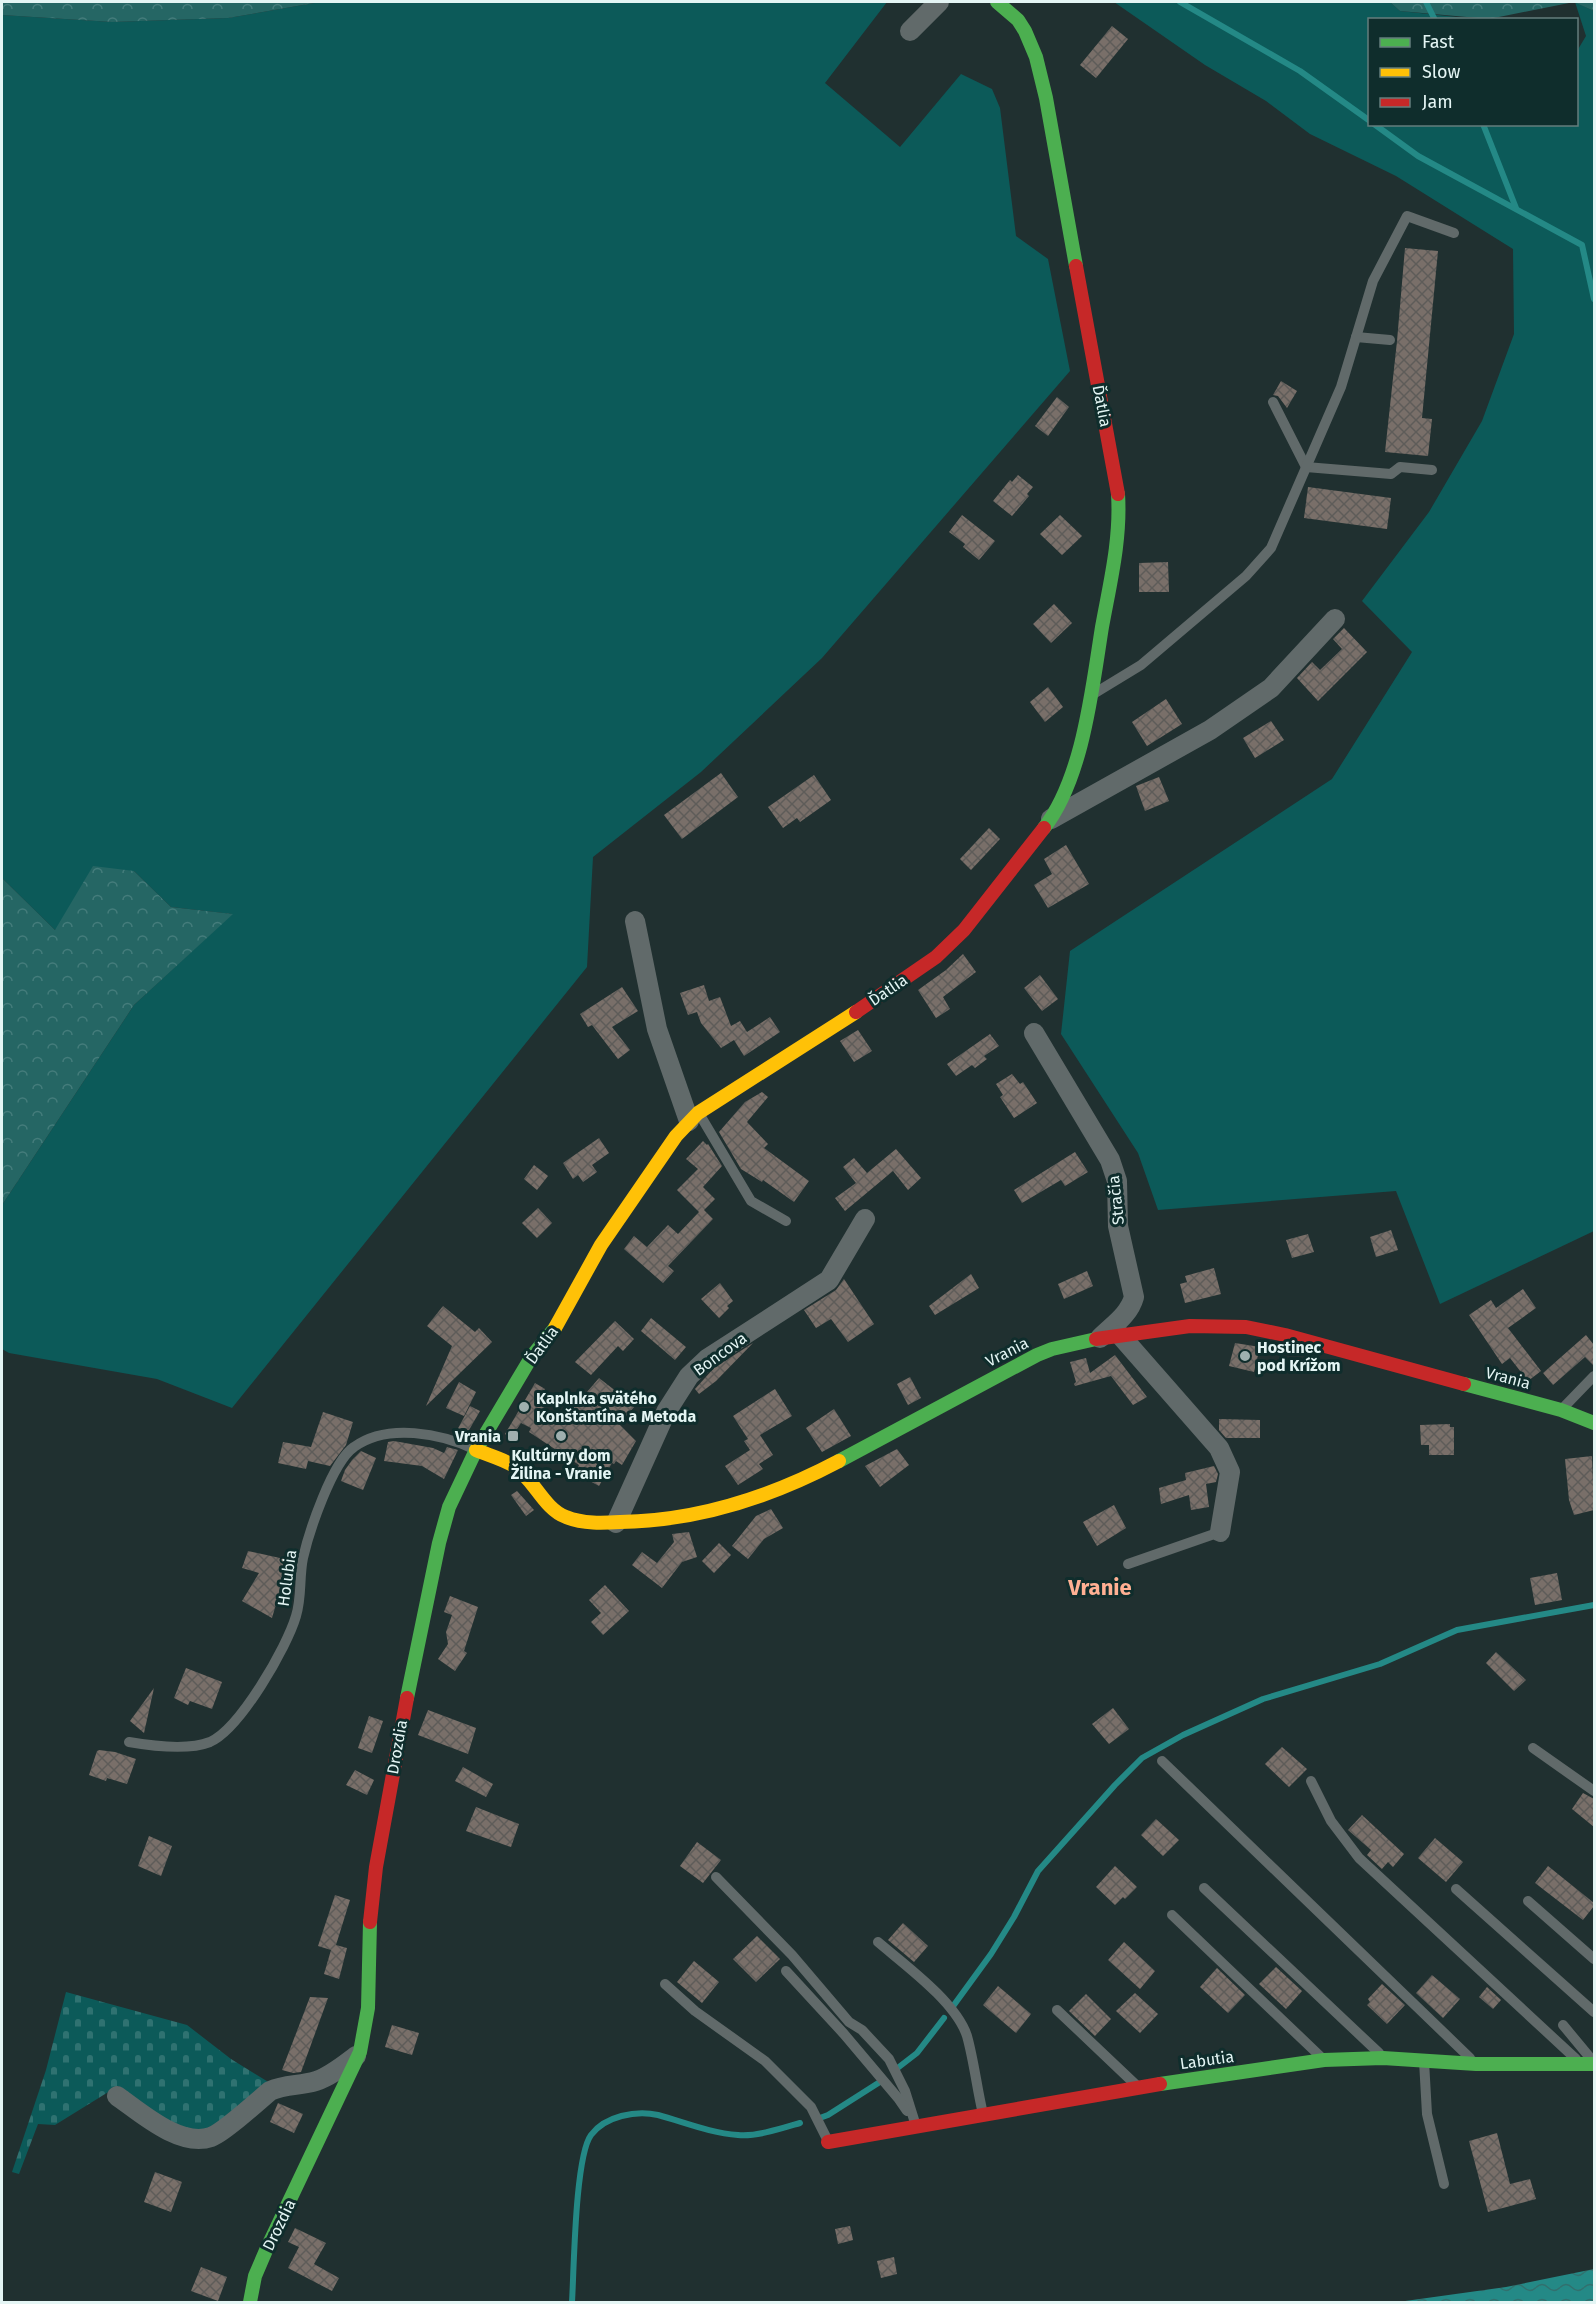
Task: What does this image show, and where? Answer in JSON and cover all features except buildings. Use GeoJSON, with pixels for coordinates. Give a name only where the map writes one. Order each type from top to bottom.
{"type":"FeatureCollection","features":[{"type":"Feature","properties":{"kind":"street"},"geometry":{"type":"LineString","coordinates":[[910,31],[939,2]]}},
{"type":"Feature","properties":{"kind":"street","name":"Ďatlia"},"geometry":{"type":"LineString","coordinates":[[476,1450],[532,1356],[554,1330],[601,1245],[676,1136],[693,1117],[897,985],[936,957],[964,930],[1051,819],[1077,758],[1092,695],[1118,537],[1118,496],[1046,98],[1027,33],[1016,18],[997,2]]}},
{"type":"Feature","properties":{"kind":"street","name":"Ďatlia"},"geometry":{"type":"LineString","coordinates":[[1051,819],[1210,730],[1271,688],[1335,619]]}},
{"type":"Feature","properties":{"kind":"street"},"geometry":{"type":"LineString","coordinates":[[635,921],[657,1029],[693,1117]]}},
{"type":"Feature","properties":{"kind":"street","name":"Stračia"},"geometry":{"type":"LineString","coordinates":[[1034,1033],[1110,1160],[1117,1180],[1118,1226],[1134,1297],[1131,1307],[1110,1336]]}},
{"type":"Feature","properties":{"kind":"street","name":"Boncova"},"geometry":{"type":"LineString","coordinates":[[616,1523],[666,1412],[689,1376],[707,1359],[829,1280],[842,1262],[865,1219]]}},
{"type":"Feature","properties":{"kind":"street","name":"Vrania"},"geometry":{"type":"LineString","coordinates":[[476,1450],[514,1467],[530,1480],[553,1508],[564,1517],[579,1521],[640,1522],[719,1510],[788,1486],[817,1473],[1037,1355],[1110,1336],[1190,1326],[1246,1327],[1285,1335],[1561,1410],[1594,1423]]}},
{"type":"Feature","properties":{"kind":"street"},"geometry":{"type":"LineString","coordinates":[[1110,1336],[1219,1448],[1230,1472],[1220,1532]]}},
{"type":"Feature","properties":{"kind":"street","name":"Drozdia"},"geometry":{"type":"LineString","coordinates":[[250,2302],[255,2276],[267,2248],[360,2052],[368,2008],[370,1926],[376,1867],[397,1745],[439,1543],[449,1507],[476,1450]]}},
{"type":"Feature","properties":{"kind":"street"},"geometry":{"type":"LineString","coordinates":[[117,2096],[167,2130],[198,2139],[212,2137],[270,2091],[278,2087],[322,2078],[360,2052]]}},
{"type":"Feature","properties":{"kind":"street","name":"Labutia"},"geometry":{"type":"LineString","coordinates":[[828,2142],[1139,2087],[1324,2060],[1383,2058],[1476,2064],[1591,2064]]}},
{"type":"Feature","properties":{"kind":"lane"},"geometry":{"type":"LineString","coordinates":[[1092,695],[1141,665],[1246,576],[1270,548],[1341,387],[1373,281],[1407,216],[1454,233]]}},
{"type":"Feature","properties":{"kind":"lane"},"geometry":{"type":"LineString","coordinates":[[1356,337],[1390,340]]}},
{"type":"Feature","properties":{"kind":"lane"},"geometry":{"type":"LineString","coordinates":[[1273,402],[1306,467]]}},
{"type":"Feature","properties":{"kind":"lane"},"geometry":{"type":"LineString","coordinates":[[1306,467],[1391,474],[1400,467],[1432,470]]}},
{"type":"Feature","properties":{"kind":"lane"},"geometry":{"type":"LineString","coordinates":[[693,1117],[751,1201],[786,1221]]}},
{"type":"Feature","properties":{"kind":"lane"},"geometry":{"type":"LineString","coordinates":[[1561,1410],[1594,1377]]}},
{"type":"Feature","properties":{"kind":"lane","name":"Holubia"},"geometry":{"type":"LineString","coordinates":[[129,1742],[168,1747],[207,1743],[228,1728],[258,1690],[281,1652],[296,1618],[301,1597],[302,1560],[323,1498],[344,1457],[353,1447],[383,1434],[396,1434],[450,1438],[476,1450]]}},
{"type":"Feature","properties":{"kind":"lane"},"geometry":{"type":"LineString","coordinates":[[1128,1564],[1220,1532]]}},
{"type":"Feature","properties":{"kind":"lane"},"geometry":{"type":"LineString","coordinates":[[1533,1748],[1594,1791]]}},
{"type":"Feature","properties":{"kind":"lane"},"geometry":{"type":"LineString","coordinates":[[1162,1761],[1476,2064]]}},
{"type":"Feature","properties":{"kind":"lane"},"geometry":{"type":"LineString","coordinates":[[1311,1781],[1330,1821],[1359,1858],[1591,2064]]}},
{"type":"Feature","properties":{"kind":"lane"},"geometry":{"type":"LineString","coordinates":[[716,1877],[792,1955],[849,2022],[862,2030],[889,2059],[905,2091],[916,2126]]}},
{"type":"Feature","properties":{"kind":"lane"},"geometry":{"type":"LineString","coordinates":[[1204,1888],[1383,2058]]}},
{"type":"Feature","properties":{"kind":"lane"},"geometry":{"type":"LineString","coordinates":[[1456,1889],[1594,2012]]}},
{"type":"Feature","properties":{"kind":"lane"},"geometry":{"type":"LineString","coordinates":[[1528,1901],[1594,1959]]}},
{"type":"Feature","properties":{"kind":"lane"},"geometry":{"type":"LineString","coordinates":[[1172,1916],[1324,2060]]}},
{"type":"Feature","properties":{"kind":"lane"},"geometry":{"type":"LineString","coordinates":[[878,1942],[934,1990],[949,2007],[966,2034],[983,2115]]}},
{"type":"Feature","properties":{"kind":"lane"},"geometry":{"type":"LineString","coordinates":[[786,1971],[898,2098],[916,2126]]}},
{"type":"Feature","properties":{"kind":"lane"},"geometry":{"type":"LineString","coordinates":[[665,1984],[695,2011],[765,2061],[810,2107],[828,2142]]}},
{"type":"Feature","properties":{"kind":"lane"},"geometry":{"type":"LineString","coordinates":[[1057,2010],[1139,2087]]}},
{"type":"Feature","properties":{"kind":"lane"},"geometry":{"type":"LineString","coordinates":[[1563,2025],[1591,2064]]}},
{"type":"Feature","properties":{"kind":"lane"},"geometry":{"type":"LineString","coordinates":[[1424,2060],[1427,2114],[1444,2184]]}},
{"type":"Feature","properties":{"kind":"green space"},"geometry":{"type":"Polygon","coordinates":[[[2,2],[320,2],[228,18],[112,22],[2,15],[2,2]]]}},
{"type":"Feature","properties":{"kind":"green space"},"geometry":{"type":"Polygon","coordinates":[[[320,2],[887,2],[825,83],[900,147],[961,74],[992,89],[1000,108],[1016,236],[1048,259],[1070,371],[822,658],[701,772],[593,857],[587,967],[232,1408],[157,1379],[9,1353],[2,1349],[2,1205],[134,1005],[232,914],[171,907],[134,871],[55,930],[2,878],[2,15],[112,22],[228,18],[320,2]]]}},
{"type":"Feature","properties":{"kind":"green space"},"geometry":{"type":"Polygon","coordinates":[[[1114,2],[1390,2],[1400,11],[1466,18],[1368,18],[1368,126],[1578,126],[1578,49],[1586,36],[1575,2],[1594,11],[1594,1231],[1440,1304],[1396,1191],[1158,1210],[1138,1153],[1061,1034],[1070,951],[1332,779],[1412,652],[1362,601],[1429,512],[1482,421],[1514,334],[1513,249],[1396,176],[1310,134],[1266,101],[1205,65],[1114,2]]]}},
{"type":"Feature","properties":{"kind":"green space"},"geometry":{"type":"Polygon","coordinates":[[[1390,2],[1574,2],[1494,18],[1400,11],[1390,2]]]}},
{"type":"Feature","properties":{"kind":"green space"},"geometry":{"type":"Polygon","coordinates":[[[1574,2],[1594,2],[1594,11],[1574,2]]]}},
{"type":"Feature","properties":{"kind":"green space"},"geometry":{"type":"Polygon","coordinates":[[[93,866],[134,871],[171,907],[233,914],[134,1005],[2,1205],[2,878],[55,930],[93,866]]]}},
{"type":"Feature","properties":{"kind":"green space"},"geometry":{"type":"Polygon","coordinates":[[[66,1992],[187,2025],[231,2059],[270,2083],[211,2133],[171,2124],[150,2112],[118,2086],[55,2125],[38,2124],[19,2174],[12,2172],[46,2070],[66,1992]]]}},
{"type":"Feature","properties":{"kind":"water"},"geometry":{"type":"Polygon","coordinates":[[[1594,2269],[1594,2302],[1398,2302],[1506,2287],[1594,2269]]]}},
{"type":"Feature","properties":{"kind":"waterway"},"geometry":{"type":"LineString","coordinates":[[1180,2],[1300,71],[1368,120]]}},
{"type":"Feature","properties":{"kind":"waterway"},"geometry":{"type":"LineString","coordinates":[[1426,2],[1434,18]]}},
{"type":"Feature","properties":{"kind":"waterway"},"geometry":{"type":"LineString","coordinates":[[1377,126],[1418,156],[1582,245],[1594,299]]}},
{"type":"Feature","properties":{"kind":"waterway"},"geometry":{"type":"LineString","coordinates":[[1484,126],[1516,208]]}},
{"type":"Feature","properties":{"kind":"waterway"},"geometry":{"type":"LineString","coordinates":[[951,2009],[991,1954],[1038,1871],[1142,1758],[1183,1735],[1263,1699],[1380,1664],[1457,1630],[1594,1605]]}},
{"type":"Feature","properties":{"kind":"waterway"},"geometry":{"type":"LineString","coordinates":[[895,2070],[917,2053],[944,2018]]}},
{"type":"Feature","properties":{"kind":"waterway"},"geometry":{"type":"LineString","coordinates":[[817,2119],[828,2115],[883,2080]]}},
{"type":"Feature","properties":{"kind":"waterway"},"geometry":{"type":"LineString","coordinates":[[572,2302],[578,2189],[586,2147],[597,2128],[613,2119],[640,2113],[658,2115],[707,2130],[738,2135],[778,2130],[800,2123]]}},
{"type":"Feature","properties":{"kind":"traffic: fast"},"geometry":{"type":"LineString","coordinates":[[997,2],[1018,20],[1036,57],[1046,98],[1076,266]]}},
{"type":"Feature","properties":{"kind":"traffic: fast"},"geometry":{"type":"LineString","coordinates":[[1044,828],[1057,808],[1068,784],[1077,759],[1090,705],[1114,561],[1118,528],[1118,494]]}},
{"type":"Feature","properties":{"kind":"traffic: fast"},"geometry":{"type":"LineString","coordinates":[[407,1698],[439,1543],[449,1507],[476,1450],[532,1356],[555,1328]]}},
{"type":"Feature","properties":{"kind":"traffic: fast"},"geometry":{"type":"LineString","coordinates":[[839,1461],[1037,1355],[1052,1349],[1096,1339]]}},
{"type":"Feature","properties":{"kind":"traffic: fast"},"geometry":{"type":"LineString","coordinates":[[1464,1384],[1561,1410],[1594,1423]]}},
{"type":"Feature","properties":{"kind":"traffic: fast"},"geometry":{"type":"LineString","coordinates":[[250,2302],[255,2276],[267,2248],[360,2052],[368,2008],[370,1922]]}},
{"type":"Feature","properties":{"kind":"traffic: fast"},"geometry":{"type":"LineString","coordinates":[[1160,2084],[1324,2060],[1383,2058],[1476,2064],[1594,2064]]}},
{"type":"Feature","properties":{"kind":"traffic: slow"},"geometry":{"type":"LineString","coordinates":[[555,1328],[601,1245],[676,1136],[698,1113],[856,1012]]}},
{"type":"Feature","properties":{"kind":"traffic: slow"},"geometry":{"type":"LineString","coordinates":[[476,1450],[514,1466],[558,1513],[579,1521],[593,1523],[649,1521],[733,1505],[787,1486],[839,1461]]}},
{"type":"Feature","properties":{"kind":"traffic: jam"},"geometry":{"type":"LineString","coordinates":[[1076,266],[1118,494]]}},
{"type":"Feature","properties":{"kind":"traffic: jam"},"geometry":{"type":"LineString","coordinates":[[856,1012],[936,957],[964,930],[1044,828]]}},
{"type":"Feature","properties":{"kind":"traffic: jam"},"geometry":{"type":"LineString","coordinates":[[1096,1339],[1190,1326],[1246,1327],[1285,1335],[1464,1384]]}},
{"type":"Feature","properties":{"kind":"traffic: jam"},"geometry":{"type":"LineString","coordinates":[[370,1922],[376,1867],[407,1698]]}},
{"type":"Feature","properties":{"kind":"traffic: jam"},"geometry":{"type":"LineString","coordinates":[[828,2142],[1160,2084]]}},
{"type":"Feature","properties":{"kind":"place","name":"Hostinec pod Krížom"},"geometry":{"type":"Point","coordinates":[1245,1356]}},
{"type":"Feature","properties":{"kind":"place","name":"Kaplnka svätého Konštantína a Metoda"},"geometry":{"type":"Point","coordinates":[524,1407]}},
{"type":"Feature","properties":{"kind":"place","name":"Vrania"},"geometry":{"type":"Point","coordinates":[513,1436]}},
{"type":"Feature","properties":{"kind":"place","name":"Kultúrny dom Žilina - Vranie"},"geometry":{"type":"Point","coordinates":[561,1436]}},
{"type":"Feature","properties":{"kind":"district","name":"Vranie"},"geometry":{"type":"Point","coordinates":[1100,1587]}}]}
